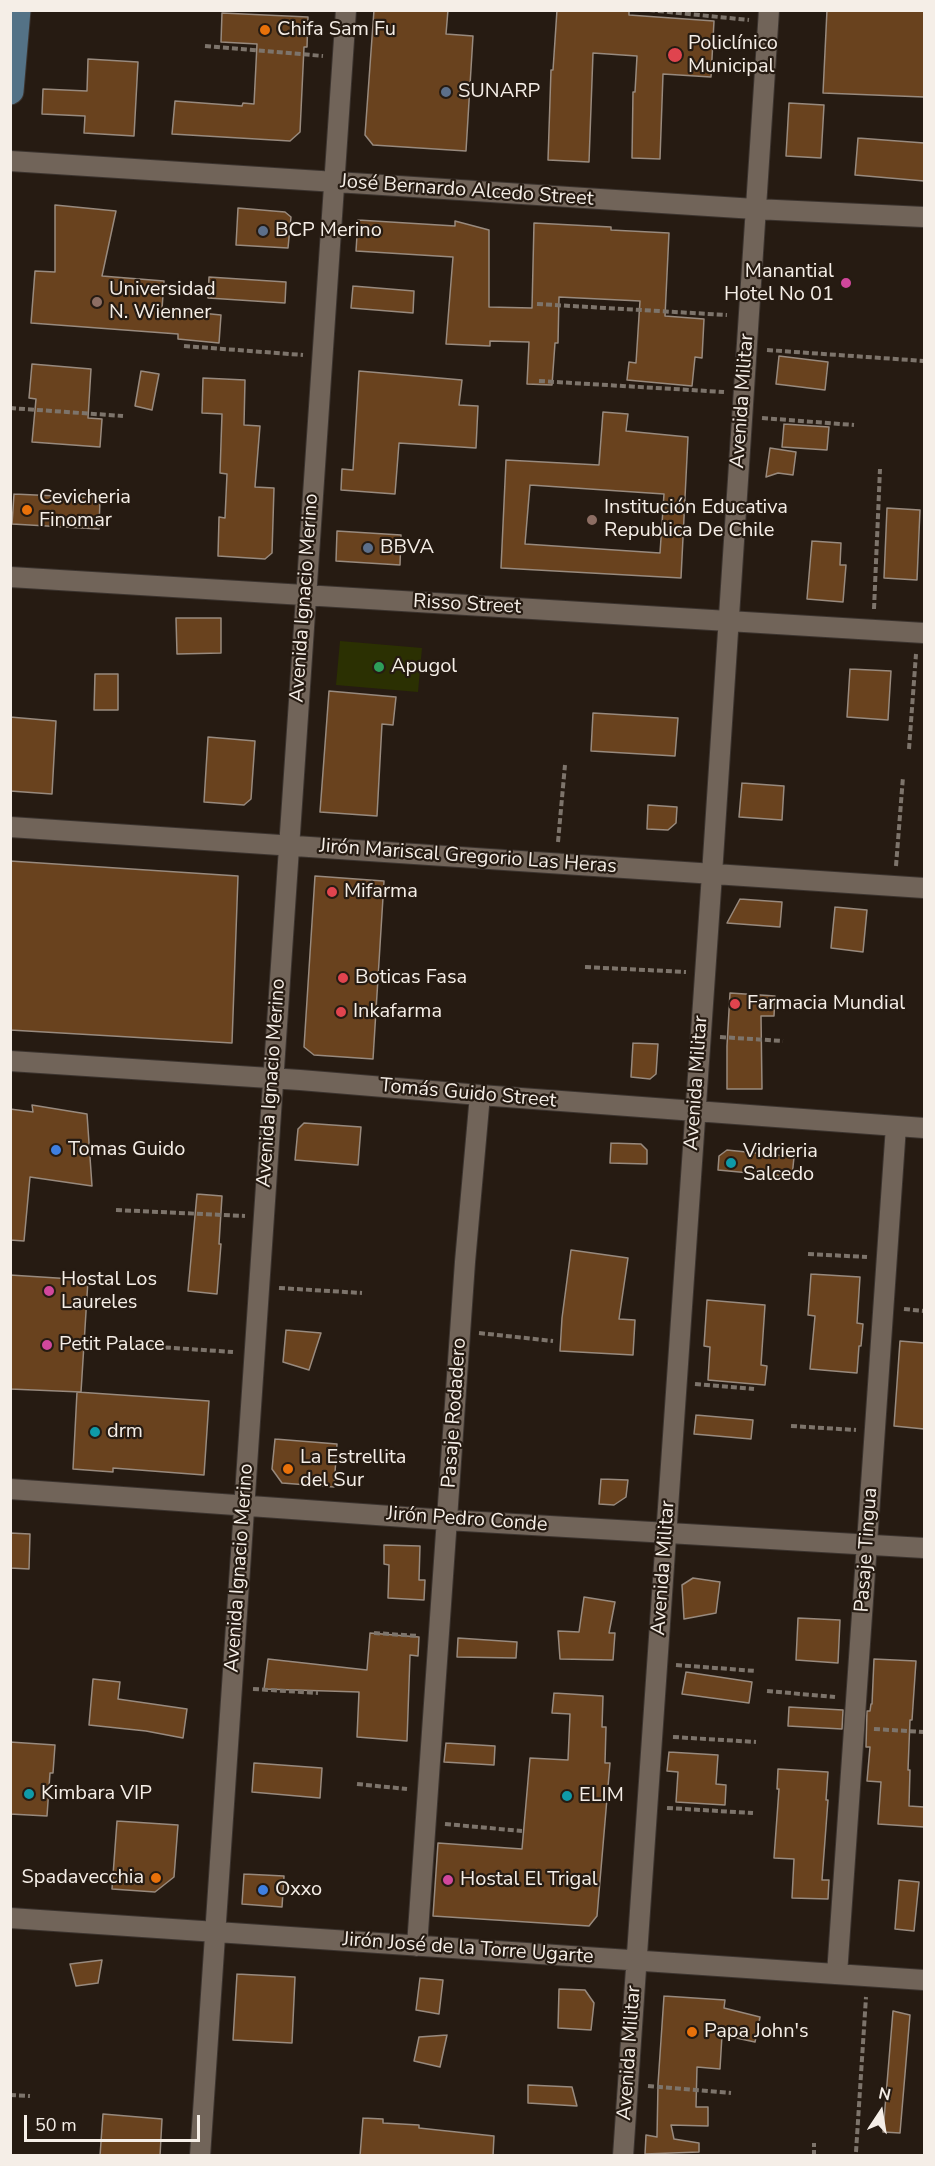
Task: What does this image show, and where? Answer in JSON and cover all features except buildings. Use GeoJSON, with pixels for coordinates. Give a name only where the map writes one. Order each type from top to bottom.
{"type":"FeatureCollection","features":[{"type":"Feature","properties":{"kind":"main road"},"geometry":{"type":"LineString","coordinates":[[10,91],[17,10]]}},
{"type":"Feature","properties":{"kind":"street","name":"Avenida Ignacio Merino"},"geometry":{"type":"LineString","coordinates":[[200,2156],[346,10]]}},
{"type":"Feature","properties":{"kind":"street","name":"Avenida Militar"},"geometry":{"type":"LineString","coordinates":[[623,2156],[769,16]]}},
{"type":"Feature","properties":{"kind":"street","name":"José Bernardo Alcedo Street"},"geometry":{"type":"LineString","coordinates":[[10,161],[755,209],[924,217]]}},
{"type":"Feature","properties":{"kind":"street","name":"Risso Street"},"geometry":{"type":"LineString","coordinates":[[10,577],[921,632]]}},
{"type":"Feature","properties":{"kind":"street","name":"Jirón Mariscal Gregorio Las Heras"},"geometry":{"type":"LineString","coordinates":[[10,826],[924,888]]}},
{"type":"Feature","properties":{"kind":"street","name":"Tomás Guido Street"},"geometry":{"type":"LineString","coordinates":[[10,1061],[273,1078],[924,1128]]}},
{"type":"Feature","properties":{"kind":"street","name":"Pasaje Rodadero"},"geometry":{"type":"LineString","coordinates":[[417,1946],[480,1095]]}},
{"type":"Feature","properties":{"kind":"street","name":"Pasaje Tingua"},"geometry":{"type":"LineString","coordinates":[[837,1974],[896,1126]]}},
{"type":"Feature","properties":{"kind":"street","name":"Jirón Pedro Conde"},"geometry":{"type":"LineString","coordinates":[[10,1489],[447,1520],[924,1548]]}},
{"type":"Feature","properties":{"kind":"street","name":"Jirón José de la Torre Ugarte"},"geometry":{"type":"LineString","coordinates":[[10,1918],[924,1980]]}},
{"type":"Feature","properties":{"kind":"path"},"geometry":{"type":"LineString","coordinates":[[649,10],[769,16]]}},
{"type":"Feature","properties":{"kind":"path"},"geometry":{"type":"LineString","coordinates":[[205,46],[342,57]]}},
{"type":"Feature","properties":{"kind":"path"},"geometry":{"type":"LineString","coordinates":[[537,304],[748,316]]}},
{"type":"Feature","properties":{"kind":"path"},"geometry":{"type":"LineString","coordinates":[[184,346],[322,356]]}},
{"type":"Feature","properties":{"kind":"path"},"geometry":{"type":"LineString","coordinates":[[746,349],[924,361]]}},
{"type":"Feature","properties":{"kind":"path"},"geometry":{"type":"LineString","coordinates":[[539,381],[743,393]]}},
{"type":"Feature","properties":{"kind":"path"},"geometry":{"type":"LineString","coordinates":[[10,408],[123,416]]}},
{"type":"Feature","properties":{"kind":"path"},"geometry":{"type":"LineString","coordinates":[[742,417],[854,425]]}},
{"type":"Feature","properties":{"kind":"path"},"geometry":{"type":"LineString","coordinates":[[873,629],[880,469]]}},
{"type":"Feature","properties":{"kind":"path"},"geometry":{"type":"LineString","coordinates":[[909,749],[921,632]]}},
{"type":"Feature","properties":{"kind":"path"},"geometry":{"type":"LineString","coordinates":[[556,863],[565,765]]}},
{"type":"Feature","properties":{"kind":"path"},"geometry":{"type":"LineString","coordinates":[[895,886],[903,777]]}},
{"type":"Feature","properties":{"kind":"path"},"geometry":{"type":"LineString","coordinates":[[585,967],[705,973]]}},
{"type":"Feature","properties":{"kind":"path"},"geometry":{"type":"LineString","coordinates":[[701,1035],[783,1041]]}},
{"type":"Feature","properties":{"kind":"path"},"geometry":{"type":"LineString","coordinates":[[116,1210],[263,1217]]}},
{"type":"Feature","properties":{"kind":"path"},"geometry":{"type":"LineString","coordinates":[[808,1254],[887,1258]]}},
{"type":"Feature","properties":{"kind":"path"},"geometry":{"type":"LineString","coordinates":[[258,1287],[362,1293]]}},
{"type":"Feature","properties":{"kind":"path"},"geometry":{"type":"LineString","coordinates":[[461,1331],[553,1341]]}},
{"type":"Feature","properties":{"kind":"path"},"geometry":{"type":"LineString","coordinates":[[129,1345],[254,1354]]}},
{"type":"Feature","properties":{"kind":"path"},"geometry":{"type":"LineString","coordinates":[[677,1380],[702,1386],[754,1389]]}},
{"type":"Feature","properties":{"kind":"path"},"geometry":{"type":"LineString","coordinates":[[791,1426],[875,1431]]}},
{"type":"Feature","properties":{"kind":"path"},"geometry":{"type":"LineString","coordinates":[[374,1633],[439,1637]]}},
{"type":"Feature","properties":{"kind":"path"},"geometry":{"type":"LineString","coordinates":[[657,1663],[756,1671]]}},
{"type":"Feature","properties":{"kind":"path"},"geometry":{"type":"LineString","coordinates":[[232,1687],[318,1693]]}},
{"type":"Feature","properties":{"kind":"path"},"geometry":{"type":"LineString","coordinates":[[767,1691],[856,1699]]}},
{"type":"Feature","properties":{"kind":"path"},"geometry":{"type":"LineString","coordinates":[[855,1728],[924,1732]]}},
{"type":"Feature","properties":{"kind":"path"},"geometry":{"type":"LineString","coordinates":[[652,1736],[756,1742]]}},
{"type":"Feature","properties":{"kind":"path"},"geometry":{"type":"LineString","coordinates":[[357,1784],[428,1791]]}},
{"type":"Feature","properties":{"kind":"path"},"geometry":{"type":"LineString","coordinates":[[647,1807],[753,1813]]}},
{"type":"Feature","properties":{"kind":"path"},"geometry":{"type":"LineString","coordinates":[[426,1823],[522,1831]]}},
{"type":"Feature","properties":{"kind":"path"},"geometry":{"type":"LineString","coordinates":[[856,2152],[867,1976]]}},
{"type":"Feature","properties":{"kind":"path"},"geometry":{"type":"LineString","coordinates":[[628,2084],[731,2093]]}},
{"type":"Feature","properties":{"kind":"path"},"geometry":{"type":"LineString","coordinates":[[10,2095],[30,2096]]}},
{"type":"Feature","properties":{"kind":"path"},"geometry":{"type":"LineString","coordinates":[[814,2143],[814,2156]]}},
{"type":"Feature","properties":{"kind":"green space","name":"Apugol"},"geometry":{"type":"Polygon","coordinates":[[[340,641],[422,648],[418,692],[336,685],[340,641]]]}},
{"type":"Feature","properties":{"kind":"place","name":"Chifa Sam Fu"},"geometry":{"type":"Point","coordinates":[265,30]}},
{"type":"Feature","properties":{"kind":"place","name":"Policlínico Municipal"},"geometry":{"type":"Point","coordinates":[675,55]}},
{"type":"Feature","properties":{"kind":"place","name":"SUNARP"},"geometry":{"type":"Point","coordinates":[446,92]}},
{"type":"Feature","properties":{"kind":"place","name":"BCP Merino"},"geometry":{"type":"Point","coordinates":[263,231]}},
{"type":"Feature","properties":{"kind":"place","name":"Manantial Hotel No 01"},"geometry":{"type":"Point","coordinates":[846,283]}},
{"type":"Feature","properties":{"kind":"place","name":"Universidad N. Wienner"},"geometry":{"type":"Point","coordinates":[97,302]}},
{"type":"Feature","properties":{"kind":"place","name":"Cevicheria Finomar"},"geometry":{"type":"Point","coordinates":[27,510]}},
{"type":"Feature","properties":{"kind":"place","name":"Institución Educativa Republica De Chile"},"geometry":{"type":"Point","coordinates":[592,520]}},
{"type":"Feature","properties":{"kind":"place","name":"BBVA"},"geometry":{"type":"Point","coordinates":[368,548]}},
{"type":"Feature","properties":{"kind":"place","name":"Apugol"},"geometry":{"type":"Point","coordinates":[379,667]}},
{"type":"Feature","properties":{"kind":"place","name":"Mifarma"},"geometry":{"type":"Point","coordinates":[332,892]}},
{"type":"Feature","properties":{"kind":"place","name":"Boticas Fasa"},"geometry":{"type":"Point","coordinates":[343,978]}},
{"type":"Feature","properties":{"kind":"place","name":"Farmacia Mundial"},"geometry":{"type":"Point","coordinates":[735,1004]}},
{"type":"Feature","properties":{"kind":"place","name":"Inkafarma"},"geometry":{"type":"Point","coordinates":[341,1012]}},
{"type":"Feature","properties":{"kind":"place","name":"Tomas Guido"},"geometry":{"type":"Point","coordinates":[56,1150]}},
{"type":"Feature","properties":{"kind":"place","name":"Vidrieria Salcedo"},"geometry":{"type":"Point","coordinates":[731,1163]}},
{"type":"Feature","properties":{"kind":"place","name":"Hostal Los Laureles"},"geometry":{"type":"Point","coordinates":[49,1291]}},
{"type":"Feature","properties":{"kind":"place","name":"Petit Palace"},"geometry":{"type":"Point","coordinates":[47,1345]}},
{"type":"Feature","properties":{"kind":"place","name":"drm"},"geometry":{"type":"Point","coordinates":[95,1432]}},
{"type":"Feature","properties":{"kind":"place","name":"La Estrellita del Sur"},"geometry":{"type":"Point","coordinates":[288,1469]}},
{"type":"Feature","properties":{"kind":"place","name":"Kimbara VIP"},"geometry":{"type":"Point","coordinates":[29,1794]}},
{"type":"Feature","properties":{"kind":"place","name":"ELIM"},"geometry":{"type":"Point","coordinates":[567,1796]}},
{"type":"Feature","properties":{"kind":"place","name":"Spadavecchia"},"geometry":{"type":"Point","coordinates":[156,1878]}},
{"type":"Feature","properties":{"kind":"place","name":"Hostal El Trigal"},"geometry":{"type":"Point","coordinates":[448,1880]}},
{"type":"Feature","properties":{"kind":"place","name":"Oxxo"},"geometry":{"type":"Point","coordinates":[263,1890]}},
{"type":"Feature","properties":{"kind":"place","name":"Papa John's"},"geometry":{"type":"Point","coordinates":[692,2032]}}]}
